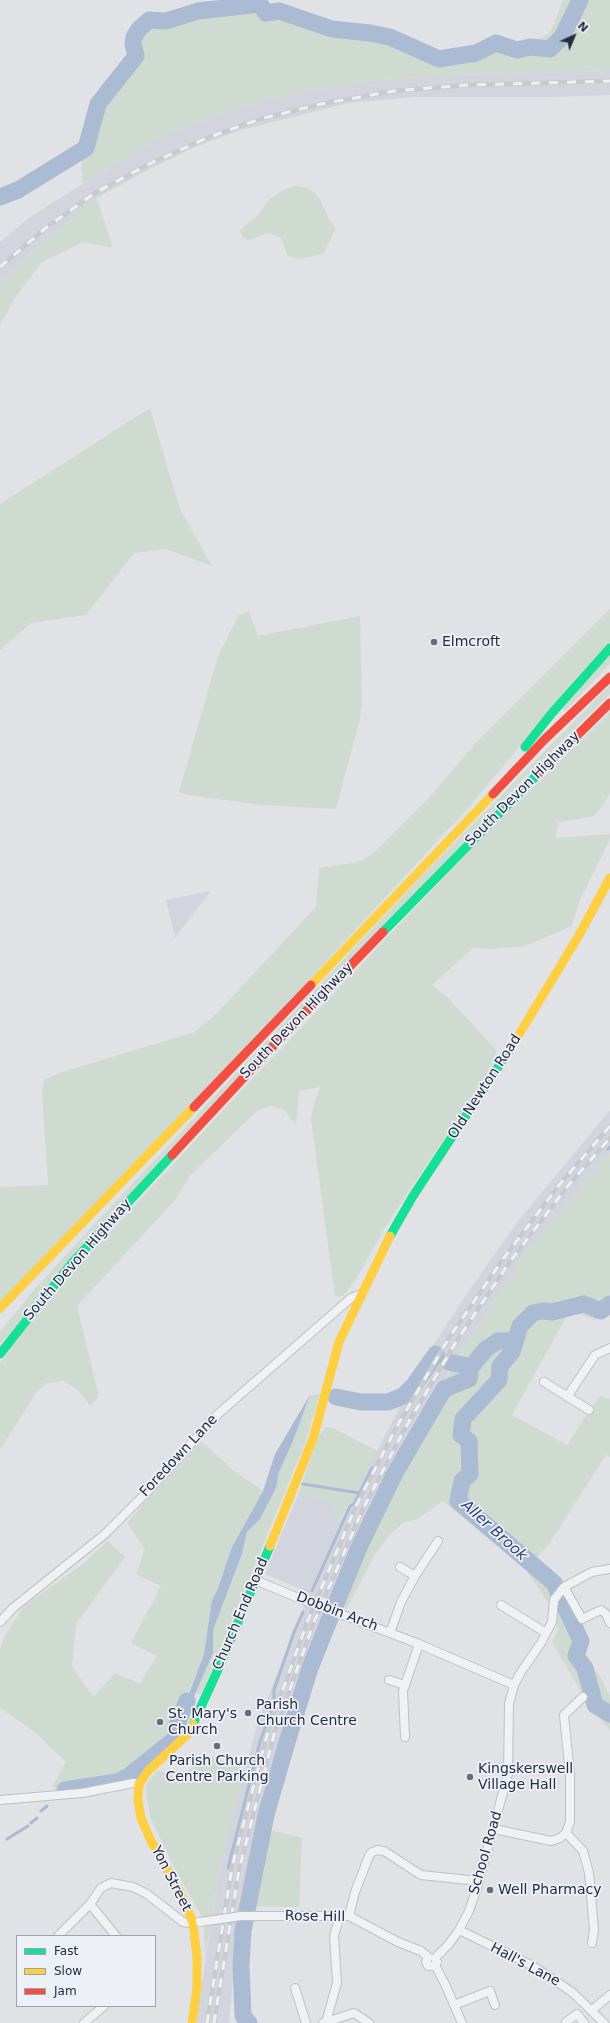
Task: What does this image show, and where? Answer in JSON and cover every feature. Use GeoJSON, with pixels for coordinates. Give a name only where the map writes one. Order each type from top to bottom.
{"type":"FeatureCollection","features":[{"type":"Feature","properties":{"kind":"main road"},"geometry":{"type":"LineString","coordinates":[[462,825],[552,713],[610,648]]}},
{"type":"Feature","properties":{"kind":"main road","name":"South Devon Highway"},"geometry":{"type":"LineString","coordinates":[[0,1308],[103,1203],[544,740],[610,677]]}},
{"type":"Feature","properties":{"kind":"main road","name":"South Devon Highway"},"geometry":{"type":"LineString","coordinates":[[0,1354],[72,1263],[281,1037],[470,842],[610,703]]}},
{"type":"Feature","properties":{"kind":"main road","name":"Old Newton Road"},"geometry":{"type":"LineString","coordinates":[[362,1296],[381,1252],[413,1196],[511,1048],[578,937],[610,878]]}},
{"type":"Feature","properties":{"kind":"main road","name":"Church End Road"},"geometry":{"type":"LineString","coordinates":[[139,1784],[148,1771],[189,1733],[255,1580],[313,1439],[339,1342],[362,1296]]}},
{"type":"Feature","properties":{"kind":"main road","name":"Yon Street"},"geometry":{"type":"LineString","coordinates":[[139,1784],[138,1800],[141,1818],[151,1841],[196,1923],[197,1987],[192,2023]]}},
{"type":"Feature","properties":{"kind":"street","name":"Foredown Lane"},"geometry":{"type":"LineString","coordinates":[[0,1622],[13,1608],[105,1534],[149,1490],[218,1414],[351,1298],[358,1295],[362,1296]]}},
{"type":"Feature","properties":{"kind":"street"},"geometry":{"type":"LineString","coordinates":[[568,1397],[594,1355],[610,1348]]}},
{"type":"Feature","properties":{"kind":"street"},"geometry":{"type":"LineString","coordinates":[[544,1382],[589,1410]]}},
{"type":"Feature","properties":{"kind":"street"},"geometry":{"type":"LineString","coordinates":[[390,1633],[401,1602],[415,1576],[438,1542]]}},
{"type":"Feature","properties":{"kind":"street"},"geometry":{"type":"LineString","coordinates":[[400,1567],[415,1576]]}},
{"type":"Feature","properties":{"kind":"street","name":"School Road"},"geometry":{"type":"LineString","coordinates":[[433,1960],[449,1944],[459,1930],[469,1911],[494,1829],[508,1774],[509,1704],[514,1685],[552,1622],[554,1600],[563,1589],[592,1572],[610,1569]]}},
{"type":"Feature","properties":{"kind":"street","name":"Dobbin Arch"},"geometry":{"type":"LineString","coordinates":[[255,1580],[419,1644],[514,1685]]}},
{"type":"Feature","properties":{"kind":"street"},"geometry":{"type":"LineString","coordinates":[[563,1589],[582,1619],[601,1610],[606,1614],[610,1623]]}},
{"type":"Feature","properties":{"kind":"street"},"geometry":{"type":"LineString","coordinates":[[501,1605],[546,1633]]}},
{"type":"Feature","properties":{"kind":"street"},"geometry":{"type":"LineString","coordinates":[[405,1737],[403,1691],[419,1644]]}},
{"type":"Feature","properties":{"kind":"street"},"geometry":{"type":"LineString","coordinates":[[389,1680],[405,1685]]}},
{"type":"Feature","properties":{"kind":"street"},"geometry":{"type":"LineString","coordinates":[[494,1829],[552,1841],[560,1838],[566,1833],[570,1822],[570,1775],[564,1715],[568,1709],[583,1698]]}},
{"type":"Feature","properties":{"kind":"street"},"geometry":{"type":"LineString","coordinates":[[0,1800],[82,1793],[133,1783],[139,1784]]}},
{"type":"Feature","properties":{"kind":"street"},"geometry":{"type":"LineString","coordinates":[[566,1833],[583,1851],[589,1872],[594,1930],[592,1944]]}},
{"type":"Feature","properties":{"kind":"street"},"geometry":{"type":"LineString","coordinates":[[349,1916],[355,1892],[369,1856],[372,1852],[378,1850],[384,1851],[421,1875],[478,1881]]}},
{"type":"Feature","properties":{"kind":"street"},"geometry":{"type":"LineString","coordinates":[[59,1935],[90,1904],[101,1888],[111,1884],[122,1884],[133,1887],[147,1894],[182,1922],[196,1923]]}},
{"type":"Feature","properties":{"kind":"street"},"geometry":{"type":"LineString","coordinates":[[90,1904],[115,1935]]}},
{"type":"Feature","properties":{"kind":"street"},"geometry":{"type":"LineString","coordinates":[[324,2022],[337,1983],[334,1936],[340,1915]]}},
{"type":"Feature","properties":{"kind":"street","name":"Rose Hill"},"geometry":{"type":"LineString","coordinates":[[196,1923],[241,1916],[349,1916],[398,1942],[421,1951],[433,1960]]}},
{"type":"Feature","properties":{"kind":"street","name":"Hall's Lane"},"geometry":{"type":"LineString","coordinates":[[459,1930],[532,1966],[572,1992],[604,2023]]}},
{"type":"Feature","properties":{"kind":"street"},"geometry":{"type":"LineString","coordinates":[[433,1960],[462,2023]]}},
{"type":"Feature","properties":{"kind":"street"},"geometry":{"type":"LineString","coordinates":[[295,1988],[306,2023]]}},
{"type":"Feature","properties":{"kind":"street"},"geometry":{"type":"LineString","coordinates":[[454,2004],[490,1991],[495,2004]]}},
{"type":"Feature","properties":{"kind":"street"},"geometry":{"type":"LineString","coordinates":[[592,2010],[610,1995]]}},
{"type":"Feature","properties":{"kind":"street"},"geometry":{"type":"LineString","coordinates":[[84,2023],[103,2007]]}},
{"type":"Feature","properties":{"kind":"street"},"geometry":{"type":"LineString","coordinates":[[324,2022],[354,2013],[369,2023]]}},
{"type":"Feature","properties":{"kind":"street"},"geometry":{"type":"LineString","coordinates":[[566,2022],[577,2014],[584,2023]]}},
{"type":"Feature","properties":{"kind":"shaded area"},"geometry":{"type":"Polygon","coordinates":[[[563,0],[610,0],[610,71],[450,75],[368,81],[290,94],[227,112],[167,134],[83,183],[80,151],[93,110],[125,63],[129,34],[149,20],[166,21],[198,11],[260,4],[266,13],[279,11],[332,29],[390,37],[439,59],[476,53],[496,43],[539,41],[551,31],[563,0]]]}},
{"type":"Feature","properties":{"kind":"shaded area"},"geometry":{"type":"Polygon","coordinates":[[[610,71],[610,95],[551,97],[415,97],[348,103],[238,131],[190,149],[97,198],[31,252],[0,284],[0,242],[29,218],[92,178],[167,134],[227,112],[290,94],[368,81],[450,75],[610,71]]]}},
{"type":"Feature","properties":{"kind":"shaded area"},"geometry":{"type":"Polygon","coordinates":[[[296,186],[306,187],[315,193],[320,199],[329,220],[334,225],[335,230],[324,253],[301,259],[288,256],[281,238],[277,236],[268,233],[247,240],[242,236],[240,230],[257,216],[269,200],[281,191],[296,186]]]}},
{"type":"Feature","properties":{"kind":"shaded area"},"geometry":{"type":"Polygon","coordinates":[[[97,198],[113,248],[83,242],[42,262],[14,299],[0,325],[0,284],[31,252],[97,198]]]}},
{"type":"Feature","properties":{"kind":"shaded area"},"geometry":{"type":"Polygon","coordinates":[[[150,408],[180,509],[212,566],[166,549],[134,553],[86,615],[31,623],[0,650],[0,504],[150,408]]]}},
{"type":"Feature","properties":{"kind":"shaded area"},"geometry":{"type":"Polygon","coordinates":[[[610,609],[610,643],[576,679],[469,807],[0,1314],[0,1187],[48,1185],[42,1093],[44,1080],[62,1072],[195,1032],[217,1013],[316,907],[319,868],[354,863],[365,859],[376,851],[426,801],[475,744],[610,609]]]}},
{"type":"Feature","properties":{"kind":"shaded area"},"geometry":{"type":"Polygon","coordinates":[[[249,611],[258,636],[360,616],[362,699],[360,719],[336,809],[262,805],[188,795],[179,792],[218,656],[239,615],[249,611]]]}},
{"type":"Feature","properties":{"kind":"shaded area"},"geometry":{"type":"Polygon","coordinates":[[[610,654],[610,664],[565,711],[562,707],[610,654]]]}},
{"type":"Feature","properties":{"kind":"shaded area"},"geometry":{"type":"Polygon","coordinates":[[[610,685],[610,694],[528,774],[0,1344],[0,1332],[32,1292],[88,1231],[422,876],[610,685]]]}},
{"type":"Feature","properties":{"kind":"shaded area"},"geometry":{"type":"Polygon","coordinates":[[[610,712],[610,793],[602,807],[592,817],[558,822],[556,838],[610,834],[610,839],[579,902],[572,926],[525,946],[492,949],[473,948],[432,985],[449,999],[497,1051],[485,1078],[389,1221],[356,1279],[343,1296],[335,1296],[311,1119],[315,1100],[321,1087],[299,1091],[296,1125],[284,1110],[271,1106],[257,1111],[190,1176],[175,1200],[77,1306],[99,1397],[90,1405],[80,1392],[64,1381],[47,1383],[37,1391],[0,1450],[0,1363],[75,1270],[241,1091],[472,848],[610,712]]]}},
{"type":"Feature","properties":{"kind":"shaded area"},"geometry":{"type":"Polygon","coordinates":[[[211,891],[175,938],[166,900],[211,891]]]}},
{"type":"Feature","properties":{"kind":"shaded area"},"geometry":{"type":"Polygon","coordinates":[[[610,1110],[610,1153],[534,1243],[478,1325],[422,1416],[387,1483],[332,1602],[298,1695],[262,1828],[233,1979],[229,2023],[196,2023],[221,1859],[258,1722],[309,1593],[265,1574],[299,1492],[329,1501],[340,1522],[428,1353],[468,1292],[519,1220],[610,1110]]]}},
{"type":"Feature","properties":{"kind":"shaded area"},"geometry":{"type":"Polygon","coordinates":[[[610,1153],[610,1312],[595,1320],[570,1310],[512,1415],[567,1445],[599,1396],[608,1399],[610,1398],[610,1457],[606,1455],[549,1544],[536,1558],[561,1584],[551,1596],[549,1604],[526,1570],[443,1501],[416,1520],[404,1522],[390,1534],[374,1556],[347,1608],[332,1602],[387,1483],[422,1416],[478,1325],[534,1243],[610,1153]]]}},
{"type":"Feature","properties":{"kind":"shaded area"},"geometry":{"type":"Polygon","coordinates":[[[320,1394],[305,1443],[201,1695],[195,1693],[213,1653],[213,1630],[242,1554],[247,1532],[260,1519],[276,1488],[279,1472],[293,1441],[310,1395],[320,1394]]]}},
{"type":"Feature","properties":{"kind":"shaded area"},"geometry":{"type":"Polygon","coordinates":[[[325,1427],[333,1428],[378,1451],[339,1522],[329,1501],[299,1492],[318,1438],[325,1427]]]}},
{"type":"Feature","properties":{"kind":"shaded area"},"geometry":{"type":"Polygon","coordinates":[[[199,1439],[234,1471],[263,1491],[232,1547],[217,1591],[212,1600],[204,1654],[179,1715],[179,1736],[129,1776],[117,1782],[57,1790],[53,1785],[66,1762],[34,1731],[0,1708],[0,1650],[4,1637],[24,1606],[84,1563],[108,1541],[125,1557],[76,1624],[72,1666],[93,1697],[115,1673],[140,1684],[157,1656],[131,1643],[161,1586],[136,1574],[145,1549],[127,1523],[199,1439]]]}},
{"type":"Feature","properties":{"kind":"shaded area"},"geometry":{"type":"Polygon","coordinates":[[[565,1597],[589,1642],[580,1657],[599,1675],[610,1696],[610,1731],[588,1704],[552,1642],[559,1629],[555,1620],[557,1606],[565,1597]]]}},
{"type":"Feature","properties":{"kind":"shaded area"},"geometry":{"type":"Polygon","coordinates":[[[203,1754],[246,1770],[221,1859],[205,1958],[204,1927],[200,1913],[175,1869],[151,1819],[146,1785],[158,1770],[180,1780],[203,1754]]]}},
{"type":"Feature","properties":{"kind":"shaded area"},"geometry":{"type":"Polygon","coordinates":[[[262,1828],[302,1838],[299,1907],[246,1906],[262,1828]]]}},
{"type":"Feature","properties":{"kind":"water"},"geometry":{"type":"Polygon","coordinates":[[[310,1395],[293,1441],[279,1472],[276,1488],[260,1519],[247,1532],[242,1554],[213,1630],[213,1653],[192,1701],[178,1722],[204,1654],[212,1600],[217,1591],[232,1547],[263,1491],[275,1454],[310,1395]]]}},
{"type":"Feature","properties":{"kind":"waterway"},"geometry":{"type":"LineString","coordinates":[[0,197],[18,190],[86,148],[98,104],[136,56],[133,44],[134,37],[139,29],[149,20],[166,21],[198,11],[260,4],[266,13],[279,11],[332,29],[370,33],[390,37],[439,59],[476,53],[496,43],[517,50],[530,47],[550,49],[562,37],[580,0]]}},
{"type":"Feature","properties":{"kind":"waterway","name":"Aller Brook"},"geometry":{"type":"LineString","coordinates":[[610,1304],[601,1311],[584,1304],[552,1312],[543,1311],[533,1313],[520,1326],[512,1352],[500,1366],[499,1380],[463,1419],[461,1435],[469,1441],[470,1474],[462,1481],[458,1501],[554,1583],[581,1641],[576,1656],[585,1668],[595,1705],[610,1714]]}},
{"type":"Feature","properties":{"kind":"waterway"},"geometry":{"type":"LineString","coordinates":[[249,2023],[243,2016],[241,1965],[243,1931],[266,1815],[310,1668],[360,1545],[395,1473],[444,1389],[469,1379],[471,1367],[486,1349],[498,1341],[515,1341]]}},
{"type":"Feature","properties":{"kind":"waterway"},"geometry":{"type":"LineString","coordinates":[[336,1397],[361,1402],[388,1402],[403,1396],[414,1385],[436,1354]]}},
{"type":"Feature","properties":{"kind":"waterway"},"geometry":{"type":"LineString","coordinates":[[449,1362],[471,1367]]}},
{"type":"Feature","properties":{"kind":"waterway"},"geometry":{"type":"LineString","coordinates":[[312,1591],[350,1506],[354,1504],[372,1468],[375,1467]]}},
{"type":"Feature","properties":{"kind":"waterway"},"geometry":{"type":"LineString","coordinates":[[386,1473],[393,1477]]}},
{"type":"Feature","properties":{"kind":"waterway"},"geometry":{"type":"LineString","coordinates":[[303,1484],[359,1493]]}},
{"type":"Feature","properties":{"kind":"waterway"},"geometry":{"type":"LineString","coordinates":[[228,1868],[260,1742],[274,1702],[274,1690],[294,1632],[303,1612]]}},
{"type":"Feature","properties":{"kind":"waterway"},"geometry":{"type":"LineString","coordinates":[[65,1790],[117,1782],[129,1776],[179,1736],[178,1722],[187,1701]]}},
{"type":"Feature","properties":{"kind":"waterway"},"geometry":{"type":"LineString","coordinates":[[41,1811],[47,1806]]}},
{"type":"Feature","properties":{"kind":"waterway"},"geometry":{"type":"LineString","coordinates":[[31,1823],[37,1818]]}},
{"type":"Feature","properties":{"kind":"waterway"},"geometry":{"type":"LineString","coordinates":[[7,1839],[28,1826]]}},
{"type":"Feature","properties":{"kind":"railway"},"geometry":{"type":"LineString","coordinates":[[0,267],[47,227],[95,193],[151,163],[207,138],[260,119],[321,104],[394,91],[467,85],[610,81]]}},
{"type":"Feature","properties":{"kind":"railway"},"geometry":{"type":"LineString","coordinates":[[207,2023],[232,1867],[269,1728],[308,1620],[355,1508],[396,1428],[449,1338],[503,1259],[560,1184],[610,1126]]}},
{"type":"Feature","properties":{"kind":"railway"},"geometry":{"type":"LineString","coordinates":[[214,2023],[239,1870],[275,1731],[314,1622],[363,1509],[403,1432],[456,1342],[509,1263],[567,1187],[610,1138]]}},
{"type":"Feature","properties":{"kind":"traffic: fast"},"geometry":{"type":"LineString","coordinates":[[525,747],[552,713],[610,648]]}},
{"type":"Feature","properties":{"kind":"traffic: fast"},"geometry":{"type":"LineString","coordinates":[[383,932],[539,773]]}},
{"type":"Feature","properties":{"kind":"traffic: fast"},"geometry":{"type":"LineString","coordinates":[[390,1236],[413,1196],[512,1046]]}},
{"type":"Feature","properties":{"kind":"traffic: fast"},"geometry":{"type":"LineString","coordinates":[[0,1354],[72,1263],[172,1155]]}},
{"type":"Feature","properties":{"kind":"traffic: fast"},"geometry":{"type":"LineString","coordinates":[[193,1724],[221,1663],[270,1546]]}},
{"type":"Feature","properties":{"kind":"traffic: slow"},"geometry":{"type":"LineString","coordinates":[[311,985],[493,794]]}},
{"type":"Feature","properties":{"kind":"traffic: slow"},"geometry":{"type":"LineString","coordinates":[[512,1046],[578,937],[610,878]]}},
{"type":"Feature","properties":{"kind":"traffic: slow"},"geometry":{"type":"LineString","coordinates":[[0,1308],[194,1107]]}},
{"type":"Feature","properties":{"kind":"traffic: slow"},"geometry":{"type":"LineString","coordinates":[[270,1546],[313,1439],[339,1342],[390,1236]]}},
{"type":"Feature","properties":{"kind":"traffic: slow"},"geometry":{"type":"LineString","coordinates":[[192,2023],[197,1987],[197,1957],[193,1923],[180,1892],[151,1841],[141,1818],[138,1800],[139,1784],[148,1771],[189,1733],[193,1724]]}},
{"type":"Feature","properties":{"kind":"traffic: jam"},"geometry":{"type":"LineString","coordinates":[[493,794],[544,740],[610,677]]}},
{"type":"Feature","properties":{"kind":"traffic: jam"},"geometry":{"type":"LineString","coordinates":[[539,773],[610,703]]}},
{"type":"Feature","properties":{"kind":"traffic: jam"},"geometry":{"type":"LineString","coordinates":[[172,1155],[287,1031],[383,932]]}},
{"type":"Feature","properties":{"kind":"traffic: jam"},"geometry":{"type":"LineString","coordinates":[[194,1107],[311,985]]}},
{"type":"Feature","properties":{"kind":"place","name":"Elmcroft"},"geometry":{"type":"Point","coordinates":[434,642]}},
{"type":"Feature","properties":{"kind":"place","name":"Parish Church Centre"},"geometry":{"type":"Point","coordinates":[248,1713]}},
{"type":"Feature","properties":{"kind":"place","name":"St. Mary's Church"},"geometry":{"type":"Point","coordinates":[160,1722]}},
{"type":"Feature","properties":{"kind":"place","name":"Parish Church Centre Parking"},"geometry":{"type":"Point","coordinates":[217,1746]}},
{"type":"Feature","properties":{"kind":"place","name":"Kingskerswell Village Hall"},"geometry":{"type":"Point","coordinates":[470,1777]}},
{"type":"Feature","properties":{"kind":"place","name":"Well Pharmacy"},"geometry":{"type":"Point","coordinates":[490,1890]}}]}
